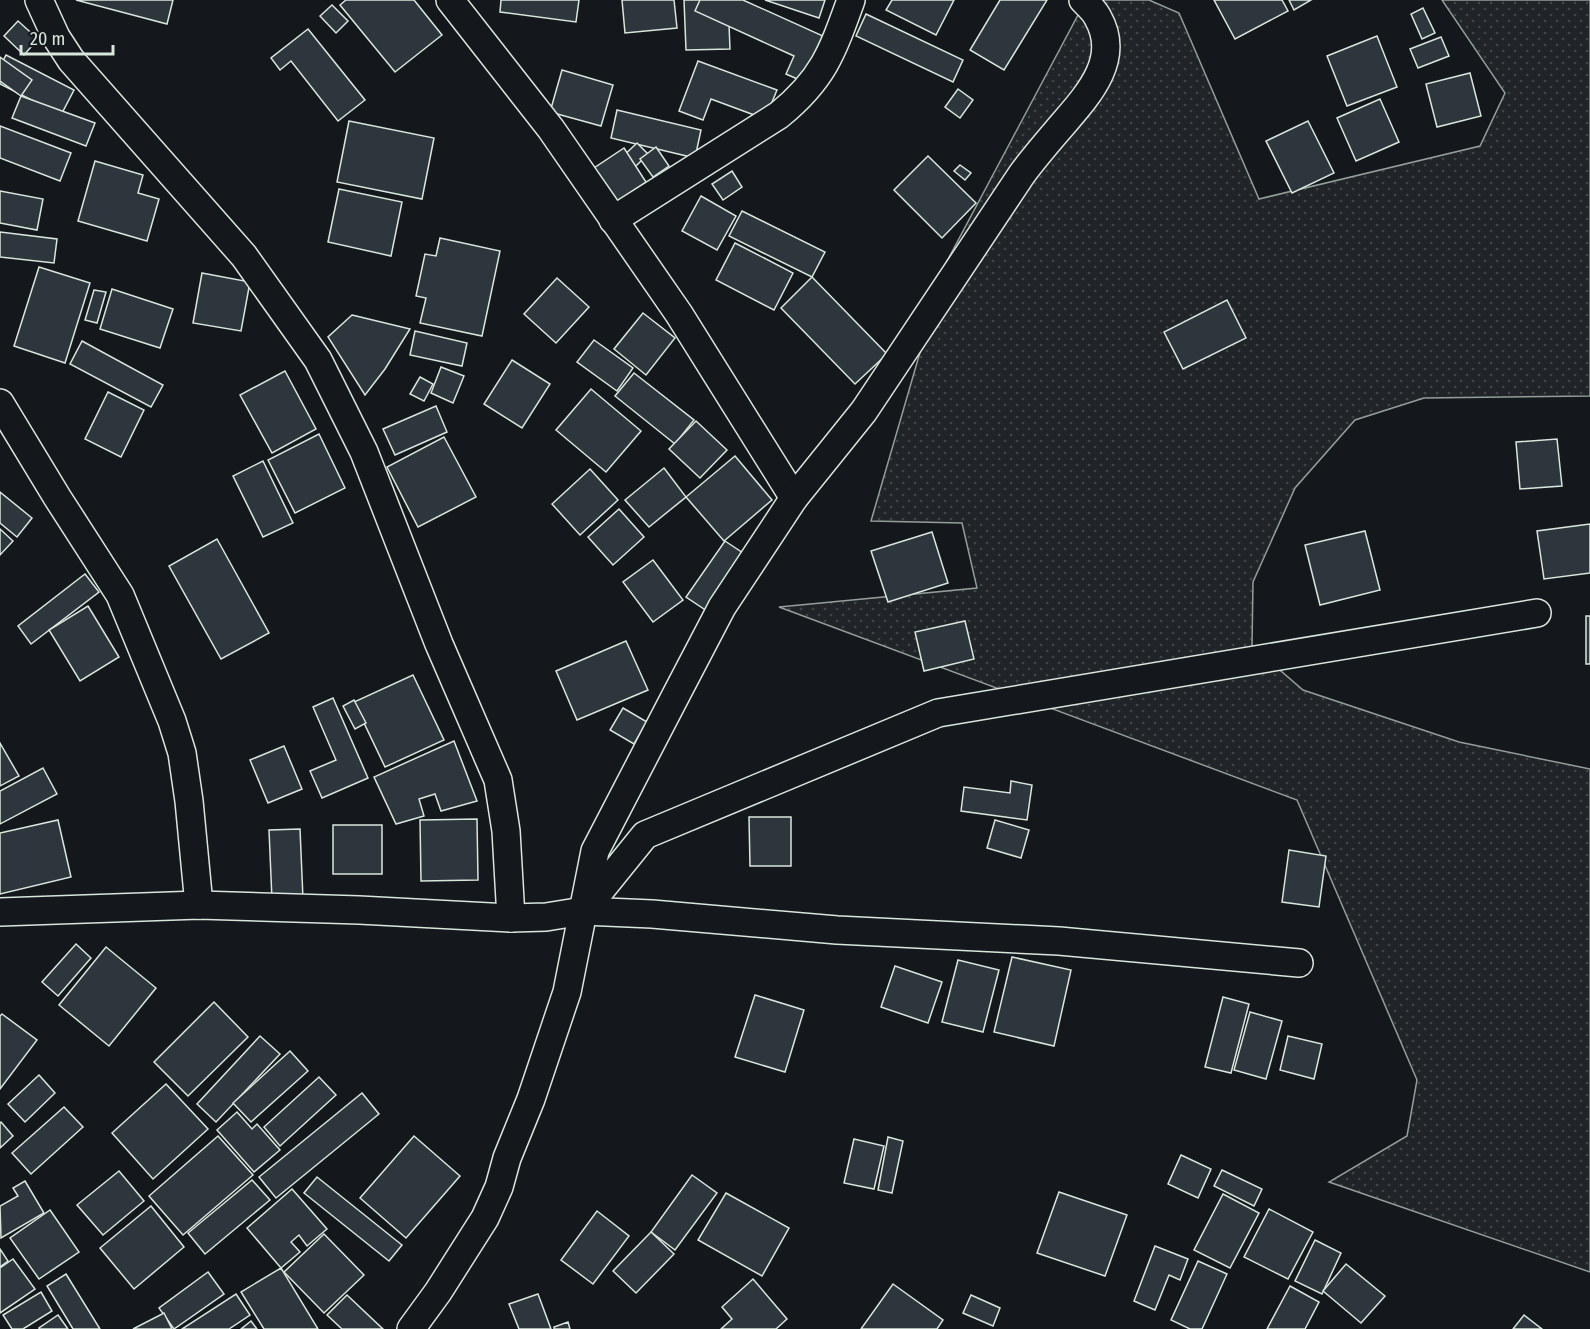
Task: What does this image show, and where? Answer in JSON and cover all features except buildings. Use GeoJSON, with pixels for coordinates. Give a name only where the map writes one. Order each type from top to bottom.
{"type":"FeatureCollection","features":[{"type":"Feature","properties":{"kind":"street"},"geometry":{"type":"LineString","coordinates":[[39,0],[52,29],[71,60],[244,256],[318,360],[364,452],[440,645],[498,780],[506,831],[511,918]]}},
{"type":"Feature","properties":{"kind":"street"},"geometry":{"type":"LineString","coordinates":[[450,0],[550,129],[679,314],[795,498]]}},
{"type":"Feature","properties":{"kind":"street"},"geometry":{"type":"LineString","coordinates":[[613,220],[778,115],[799,99],[821,72],[836,41],[851,0]]}},
{"type":"Feature","properties":{"kind":"street"},"geometry":{"type":"LineString","coordinates":[[411,1329],[438,1292],[485,1218],[499,1187],[507,1158],[531,1099],[567,992],[595,851],[722,607],[795,498],[864,411],[1029,166],[1090,93],[1105,62],[1106,41],[1098,18],[1083,0]]}},
{"type":"Feature","properties":{"kind":"street"},"geometry":{"type":"LineString","coordinates":[[0,403],[120,595],[172,721],[182,753],[199,905]]}},
{"type":"Feature","properties":{"kind":"street"},"geometry":{"type":"LineString","coordinates":[[583,911],[645,835],[938,713],[1537,613]]}},
{"type":"Feature","properties":{"kind":"street"},"geometry":{"type":"LineString","coordinates":[[0,912],[199,905],[511,918],[546,917],[583,911],[652,914],[837,930],[1059,941],[1299,963]]}},
{"type":"Feature","properties":{"kind":"shaded area"},"geometry":{"type":"Polygon","coordinates":[[[1086,0],[1149,0],[1179,13],[1259,199],[1480,146],[1505,93],[1442,0],[1590,0],[1590,396],[1424,398],[1355,420],[1295,488],[1253,582],[1252,646],[1303,690],[1459,742],[1590,769],[1590,1272],[1329,1182],[1407,1136],[1417,1080],[1297,800],[779,607],[977,588],[962,523],[871,521],[946,263],[1086,0]]]}}]}
